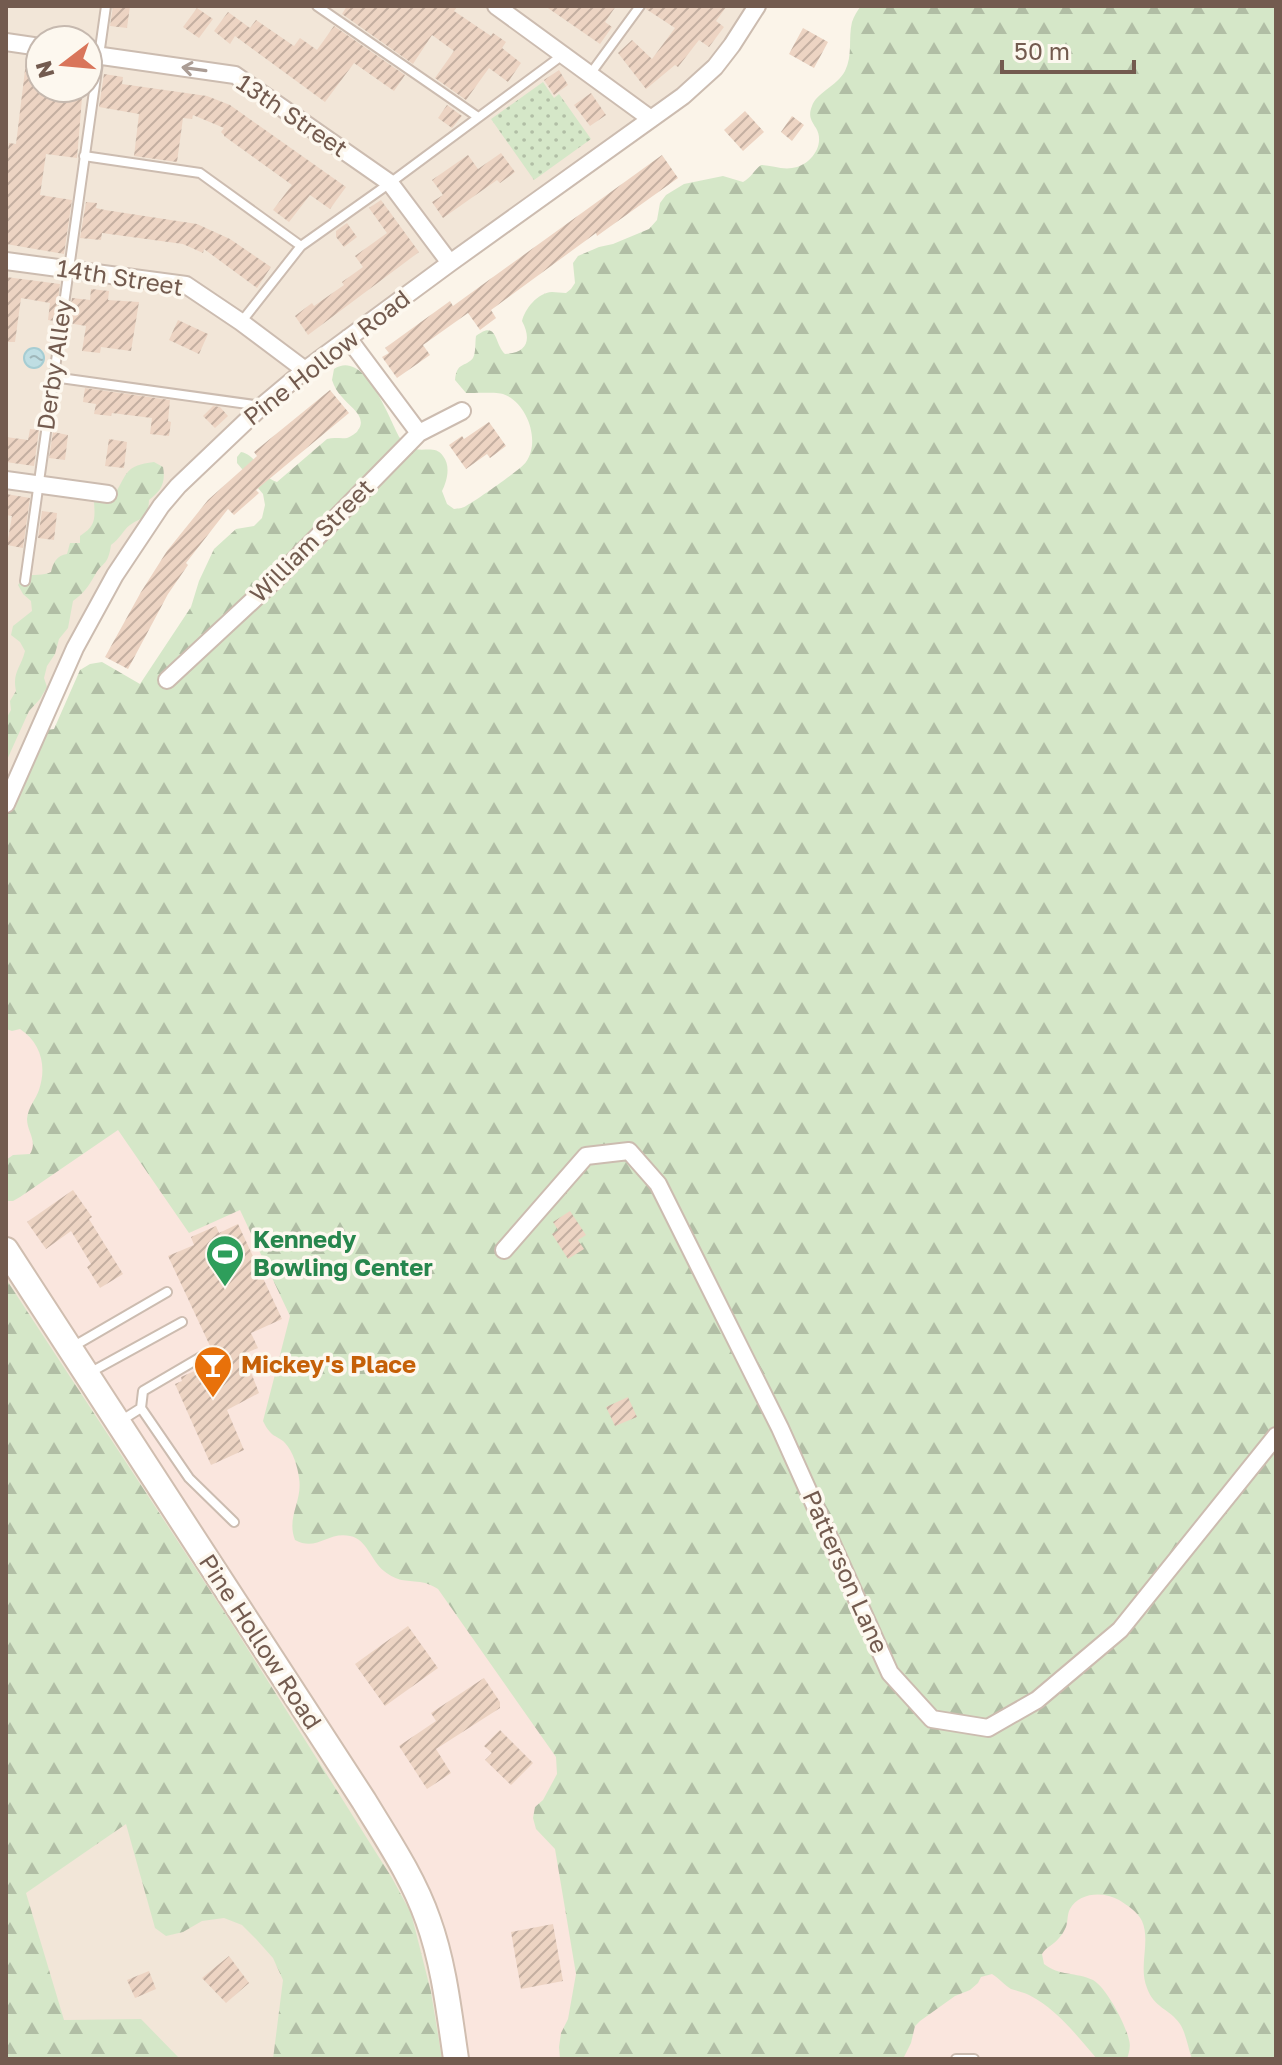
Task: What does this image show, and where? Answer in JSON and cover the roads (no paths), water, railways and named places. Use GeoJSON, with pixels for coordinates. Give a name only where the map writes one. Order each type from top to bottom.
{"type":"FeatureCollection","features":[{"type":"Feature","properties":{"kind":"street"},"geometry":{"type":"LineString","coordinates":[[496,6],[651,119]]}},
{"type":"Feature","properties":{"kind":"street","name":"Pine Hollow Road"},"geometry":{"type":"LineString","coordinates":[[6,804],[75,648],[115,575],[178,486],[262,406],[305,370],[683,96],[715,67],[757,6]]}},
{"type":"Feature","properties":{"kind":"street","name":"13th Street"},"geometry":{"type":"LineString","coordinates":[[104,57],[235,75],[390,183],[450,263]]}},
{"type":"Feature","properties":{"kind":"street","name":"14th Street"},"geometry":{"type":"LineString","coordinates":[[6,261],[186,285],[305,370]]}},
{"type":"Feature","properties":{"kind":"street"},"geometry":{"type":"LineString","coordinates":[[348,338],[419,433]]}},
{"type":"Feature","properties":{"kind":"street","name":"William Street"},"geometry":{"type":"LineString","coordinates":[[167,680],[278,577],[419,433],[462,411]]}},
{"type":"Feature","properties":{"kind":"street"},"geometry":{"type":"LineString","coordinates":[[6,480],[108,494]]}},
{"type":"Feature","properties":{"kind":"street","name":"Patterson Lane"},"geometry":{"type":"LineString","coordinates":[[504,1250],[586,1156],[629,1151],[658,1184],[780,1428],[890,1673],[932,1719],[988,1728],[1037,1700],[1120,1630],[1276,1436]]}},
{"type":"Feature","properties":{"kind":"street","name":"Pine Hollow Road"},"geometry":{"type":"LineString","coordinates":[[6,1250],[364,1801],[409,1876],[428,1920],[443,1974],[456,2059]]}},
{"type":"Feature","properties":{"kind":"lane"},"geometry":{"type":"LineString","coordinates":[[317,6],[478,117]]}},
{"type":"Feature","properties":{"kind":"lane"},"geometry":{"type":"LineString","coordinates":[[591,73],[640,6]]}},
{"type":"Feature","properties":{"kind":"lane"},"geometry":{"type":"LineString","coordinates":[[241,322],[301,246],[564,54]]}},
{"type":"Feature","properties":{"kind":"lane","name":"Derby Alley"},"geometry":{"type":"LineString","coordinates":[[25,581],[89,104]]}},
{"type":"Feature","properties":{"kind":"lane"},"geometry":{"type":"LineString","coordinates":[[84,156],[200,173],[301,246]]}},
{"type":"Feature","properties":{"kind":"lane"},"geometry":{"type":"LineString","coordinates":[[53,377],[262,406]]}},
{"type":"Feature","properties":{"kind":"lane"},"geometry":{"type":"LineString","coordinates":[[70,1349],[167,1292]]}},
{"type":"Feature","properties":{"kind":"lane"},"geometry":{"type":"LineString","coordinates":[[87,1375],[182,1322]]}},
{"type":"Feature","properties":{"kind":"lane"},"geometry":{"type":"LineString","coordinates":[[201,1357],[143,1391],[141,1408],[189,1478],[234,1522]]}},
{"type":"Feature","properties":{"kind":"lane"},"geometry":{"type":"LineString","coordinates":[[118,1423],[141,1408]]}},
{"type":"Feature","properties":{"kind":"lane"},"geometry":{"type":"LineString","coordinates":[[956,2059],[974,2059]]}},
{"type":"Feature","properties":{"kind":"water"},"geometry":{"type":"Polygon","coordinates":[[[34,348],[41,351],[44,358],[41,365],[34,368],[27,365],[24,358],[27,351],[34,348]]]}},
{"type":"Feature","properties":{"kind":"place","name":"Kennedy Bowling Center"},"geometry":{"type":"Point","coordinates":[225,1288]}},
{"type":"Feature","properties":{"kind":"place","name":"Mickey's Place"},"geometry":{"type":"Point","coordinates":[213,1399]}}]}
